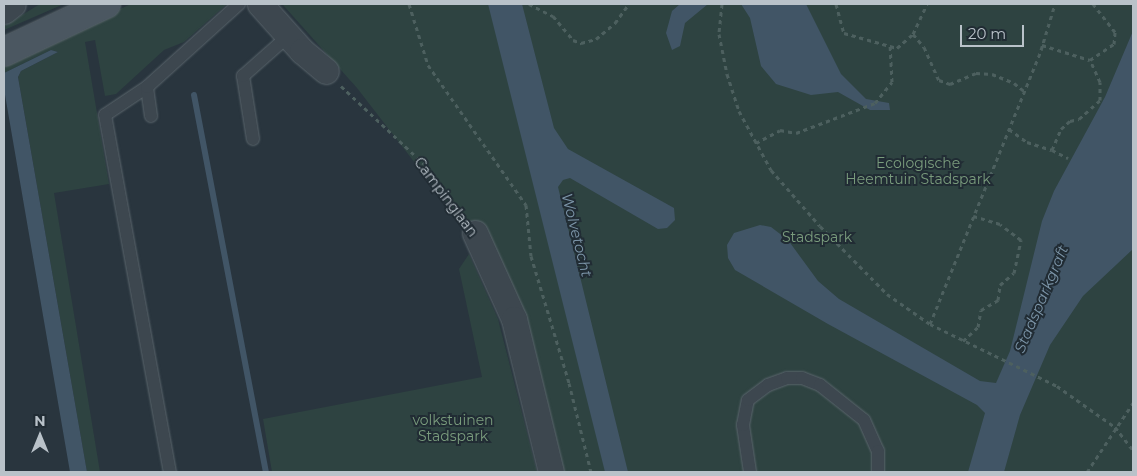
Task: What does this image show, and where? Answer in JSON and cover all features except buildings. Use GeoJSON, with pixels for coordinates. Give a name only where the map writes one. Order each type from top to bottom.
{"type":"FeatureCollection","features":[{"type":"Feature","properties":{"kind":"street"},"geometry":{"type":"LineString","coordinates":[[4,11],[13,4]]}},
{"type":"Feature","properties":{"kind":"street"},"geometry":{"type":"LineString","coordinates":[[4,52],[106,4]]}},
{"type":"Feature","properties":{"kind":"street"},"geometry":{"type":"LineString","coordinates":[[260,4],[288,36],[326,71]]}},
{"type":"Feature","properties":{"kind":"street","name":"Campinglaan"},"geometry":{"type":"LineString","coordinates":[[475,232],[514,320],[551,472]]}},
{"type":"Feature","properties":{"kind":"lane"},"geometry":{"type":"LineString","coordinates":[[170,472],[105,115],[147,86],[239,4]]}},
{"type":"Feature","properties":{"kind":"lane"},"geometry":{"type":"LineString","coordinates":[[253,139],[243,76],[288,36]]}},
{"type":"Feature","properties":{"kind":"lane"},"geometry":{"type":"LineString","coordinates":[[147,86],[151,116]]}},
{"type":"Feature","properties":{"kind":"lane"},"geometry":{"type":"LineString","coordinates":[[750,472],[745,455],[744,425],[748,400],[768,385],[787,378],[802,378],[820,385],[864,420],[878,451],[878,472]]}},
{"type":"Feature","properties":{"kind":"path"},"geometry":{"type":"LineString","coordinates":[[409,4],[428,65],[526,206],[531,256],[569,383],[590,472]]}},
{"type":"Feature","properties":{"kind":"path"},"geometry":{"type":"LineString","coordinates":[[529,4],[553,16],[573,40],[581,43],[596,39],[615,23],[629,4]]}},
{"type":"Feature","properties":{"kind":"path"},"geometry":{"type":"LineString","coordinates":[[836,4],[844,33],[897,48],[914,34],[927,4]]}},
{"type":"Feature","properties":{"kind":"path"},"geometry":{"type":"LineString","coordinates":[[930,324],[1042,45],[1055,4]]}},
{"type":"Feature","properties":{"kind":"path"},"geometry":{"type":"LineString","coordinates":[[1090,60],[1114,44],[1115,32],[1092,4]]}},
{"type":"Feature","properties":{"kind":"path"},"geometry":{"type":"LineString","coordinates":[[721,5],[719,34],[726,74],[739,111],[771,170],[820,226],[887,294],[930,324],[1057,386],[1115,428],[1133,450]]}},
{"type":"Feature","properties":{"kind":"path"},"geometry":{"type":"LineString","coordinates":[[914,34],[924,47],[940,80],[950,84],[976,73],[992,74],[1014,83],[1024,91]]}},
{"type":"Feature","properties":{"kind":"path"},"geometry":{"type":"LineString","coordinates":[[756,143],[780,130],[796,133],[868,108],[875,103],[892,82],[890,45]]}},
{"type":"Feature","properties":{"kind":"path"},"geometry":{"type":"LineString","coordinates":[[1042,45],[1090,60],[1100,82],[1100,100],[1079,119],[1070,121],[1061,129],[1052,150]]}},
{"type":"Feature","properties":{"kind":"path","name":"Campinglaan"},"geometry":{"type":"LineString","coordinates":[[326,71],[425,165],[475,232]]}},
{"type":"Feature","properties":{"kind":"path"},"geometry":{"type":"LineString","coordinates":[[1009,129],[1027,142],[1052,150],[1068,158]]}},
{"type":"Feature","properties":{"kind":"path"},"geometry":{"type":"LineString","coordinates":[[963,341],[978,327],[981,310],[998,300],[1000,285],[1014,273],[1021,240],[1000,224],[974,216]]}},
{"type":"Feature","properties":{"kind":"path"},"geometry":{"type":"LineString","coordinates":[[1087,472],[1133,403]]}},
{"type":"Feature","properties":{"kind":"green space"},"geometry":{"type":"Polygon","coordinates":[[[40,4],[64,4],[4,30],[4,26],[40,4]]]}},
{"type":"Feature","properties":{"kind":"green space"},"geometry":{"type":"Polygon","coordinates":[[[131,4],[227,4],[184,42],[164,50],[116,94],[105,96],[95,40],[85,42],[109,184],[54,193],[100,472],[87,472],[18,77],[21,71],[58,52],[51,50],[4,73],[4,62],[131,4]]]}},
{"type":"Feature","properties":{"kind":"green space","name":"Stadspark"},"geometry":{"type":"Polygon","coordinates":[[[282,4],[1133,4],[1133,472],[542,472],[500,273],[357,88],[282,4]]]}},
{"type":"Feature","properties":{"kind":"green space","name":"volkstuinen Stadspark"},"geometry":{"type":"Polygon","coordinates":[[[469,254],[498,319],[537,472],[272,472],[263,419],[482,377],[459,269],[469,254]]]}},
{"type":"Feature","properties":{"kind":"water"},"geometry":{"type":"Polygon","coordinates":[[[488,4],[522,4],[554,128],[568,149],[674,208],[675,220],[667,228],[658,229],[570,178],[563,180],[558,187],[628,472],[605,472],[488,4]]]}},
{"type":"Feature","properties":{"kind":"water"},"geometry":{"type":"Polygon","coordinates":[[[680,4],[708,4],[685,23],[680,46],[672,50],[666,33],[672,11],[680,4]]]}},
{"type":"Feature","properties":{"kind":"water"},"geometry":{"type":"Polygon","coordinates":[[[741,4],[806,4],[841,74],[866,99],[889,103],[890,110],[870,110],[838,92],[811,95],[776,84],[761,66],[750,18],[741,4]]]}},
{"type":"Feature","properties":{"kind":"water","name":"Stadsparkgraft"},"geometry":{"type":"Polygon","coordinates":[[[1133,31],[1133,249],[1083,296],[1050,345],[1020,415],[1004,472],[968,472],[985,413],[977,405],[828,324],[735,270],[728,258],[727,245],[734,233],[760,225],[771,227],[788,240],[818,281],[839,299],[980,381],[996,383],[1010,351],[1042,221],[1054,191],[1105,97],[1133,31]]]}},
{"type":"Feature","properties":{"kind":"water"},"geometry":{"type":"Polygon","coordinates":[[[51,50],[58,52],[21,71],[18,77],[87,472],[70,472],[4,89],[4,73],[51,50]]]}},
{"type":"Feature","properties":{"kind":"waterway"},"geometry":{"type":"LineString","coordinates":[[194,95],[266,472]]}},
{"type":"Feature","properties":{"kind":"park label","name":"Ecologische Heemtuin Stadspark"},"geometry":{"type":"Point","coordinates":[918,172]}},
{"type":"Feature","properties":{"kind":"water label","name":"Wolvetocht"},"geometry":{"type":"Point","coordinates":[577,235]}}]}
